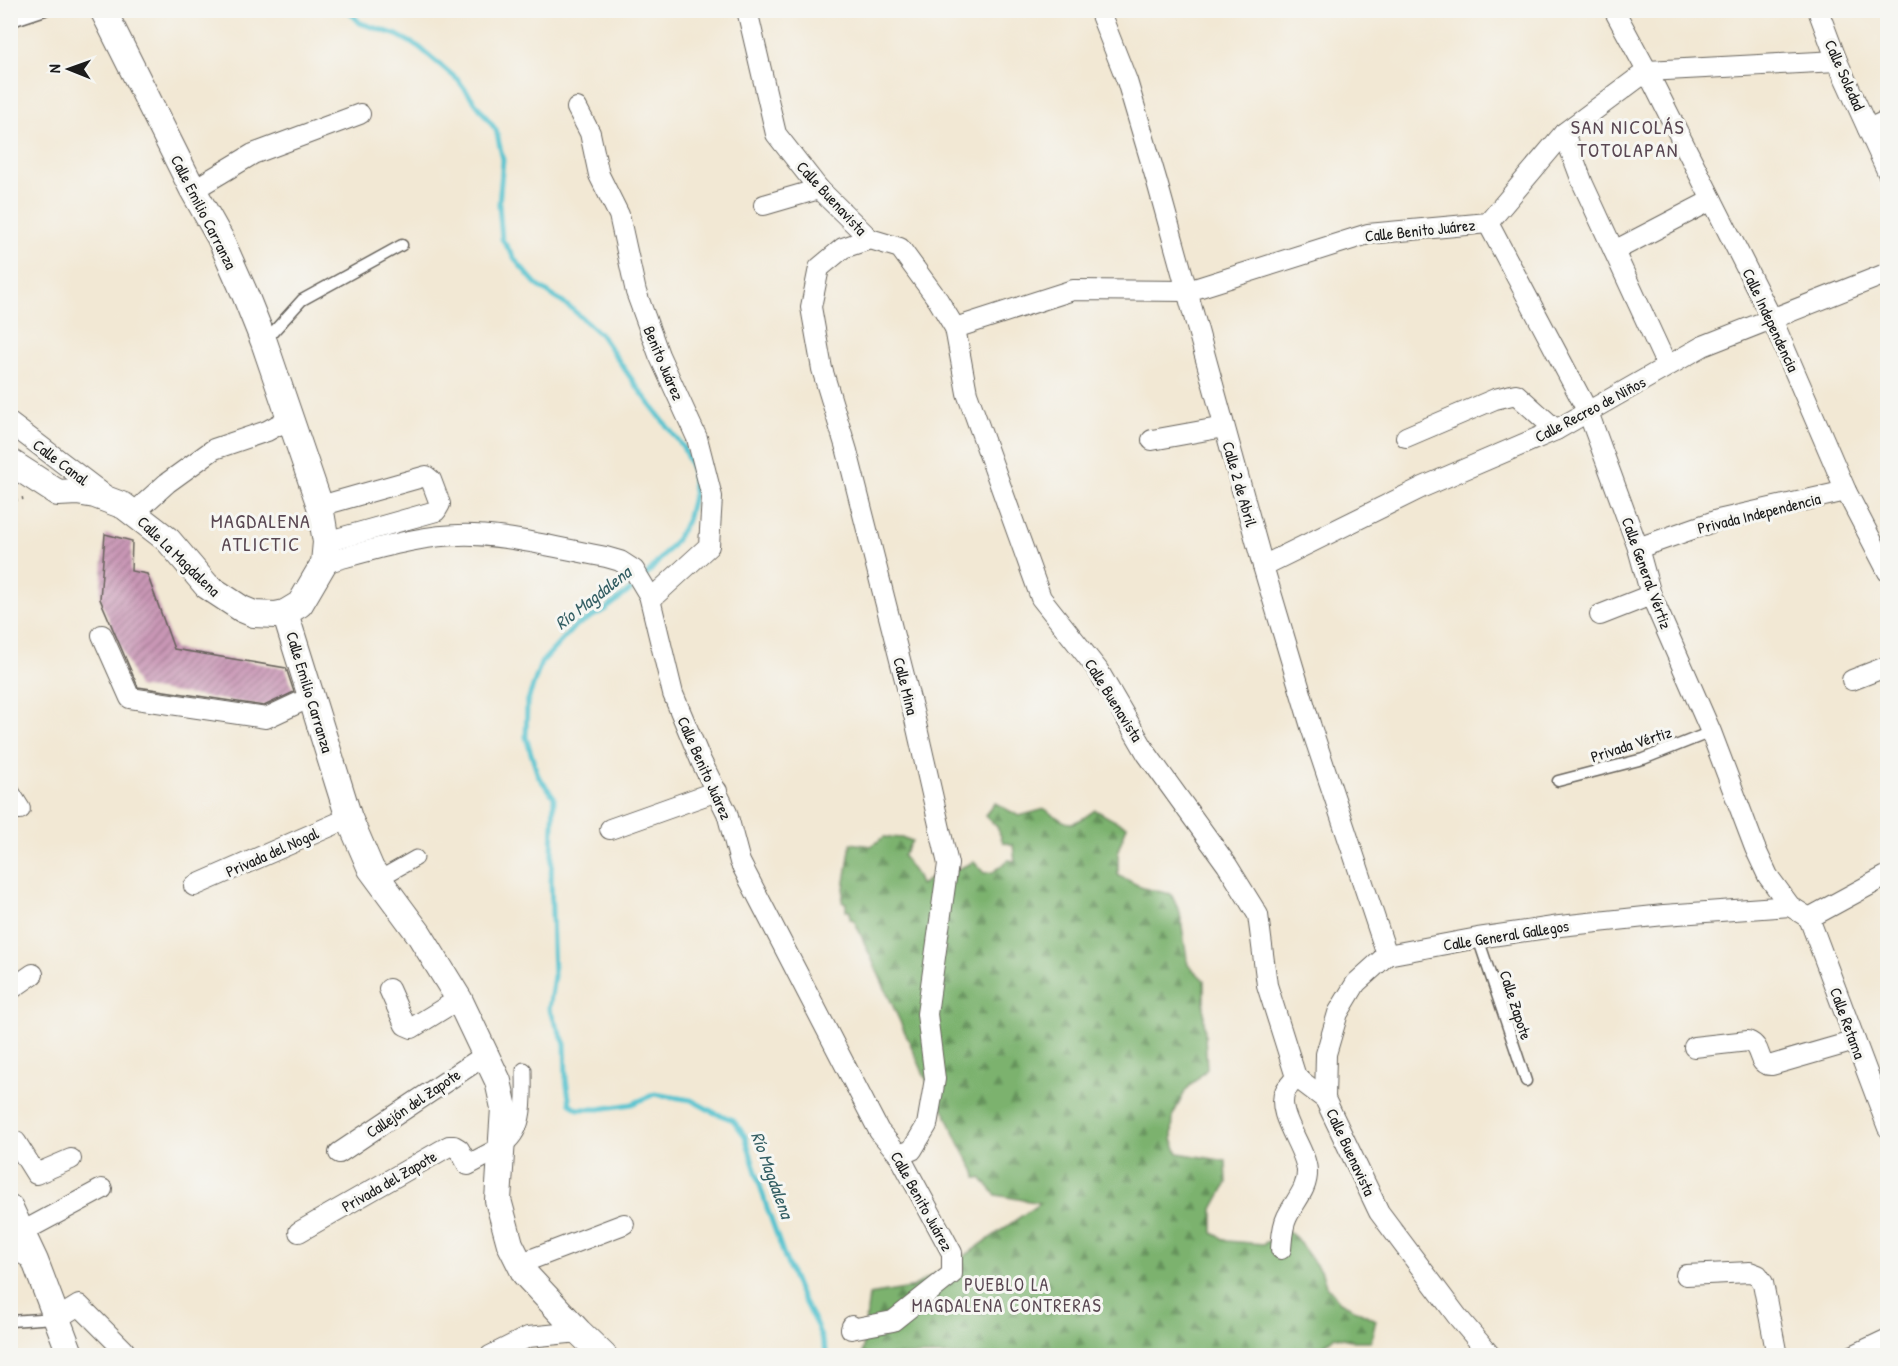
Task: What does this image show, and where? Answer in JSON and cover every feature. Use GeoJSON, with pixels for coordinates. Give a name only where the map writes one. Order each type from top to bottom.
{"type":"FeatureCollection","features":[{"type":"Feature","properties":{"kind":"street","name":"Calle Emilio Carranza"},"geometry":{"type":"LineString","coordinates":[[103,10],[193,190],[220,238],[264,342],[288,419],[320,506],[325,553],[300,604],[285,613],[350,818],[371,869],[419,934],[459,999],[498,1081],[504,1108],[498,1200],[510,1244],[519,1264],[525,1274],[604,1356]]}},
{"type":"Feature","properties":{"kind":"street","name":"Calle Buenavista"},"geometry":{"type":"LineString","coordinates":[[747,10],[776,134],[819,189],[870,239],[900,249],[938,300],[955,328],[968,393],[1041,598],[1098,670],[1147,754],[1227,865],[1258,915],[1267,985],[1296,1077],[1325,1099],[1379,1212],[1457,1316],[1491,1356]]}},
{"type":"Feature","properties":{"kind":"street","name":"Calle 2 de Abril"},"geometry":{"type":"LineString","coordinates":[[1099,10],[1127,81],[1188,291],[1263,566],[1311,727],[1387,955]]}},
{"type":"Feature","properties":{"kind":"street","name":"Calle Independencia"},"geometry":{"type":"LineString","coordinates":[[1614,10],[1772,319],[1846,491],[1885,561]]}},
{"type":"Feature","properties":{"kind":"street","name":"Calle Soledad"},"geometry":{"type":"LineString","coordinates":[[1818,10],[1837,61],[1887,173]]}},
{"type":"Feature","properties":{"kind":"street"},"geometry":{"type":"LineString","coordinates":[[1647,71],[1837,61]]}},
{"type":"Feature","properties":{"kind":"street","name":"Calle Benito Juárez"},"geometry":{"type":"LineString","coordinates":[[955,328],[1073,290],[1188,291],[1368,234],[1488,224],[1564,133],[1647,71]]}},
{"type":"Feature","properties":{"kind":"street","name":"Benito Juárez"},"geometry":{"type":"LineString","coordinates":[[577,108],[590,133],[599,175],[619,215],[636,292],[651,334],[697,438],[712,497],[709,546],[650,597]]}},
{"type":"Feature","properties":{"kind":"street"},"geometry":{"type":"LineString","coordinates":[[193,190],[253,154],[360,114]]}},
{"type":"Feature","properties":{"kind":"street"},"geometry":{"type":"LineString","coordinates":[[1868,129],[1887,120]]}},
{"type":"Feature","properties":{"kind":"street"},"geometry":{"type":"LineString","coordinates":[[1564,133],[1583,184],[1667,366]]}},
{"type":"Feature","properties":{"kind":"street"},"geometry":{"type":"LineString","coordinates":[[764,205],[819,189]]}},
{"type":"Feature","properties":{"kind":"street"},"geometry":{"type":"LineString","coordinates":[[1614,251],[1712,200]]}},
{"type":"Feature","properties":{"kind":"street","name":"Calle General Vértiz"},"geometry":{"type":"LineString","coordinates":[[1488,224],[1588,412],[1638,548],[1652,595],[1711,732],[1755,848],[1768,876],[1790,906],[1809,918]]}},
{"type":"Feature","properties":{"kind":"street","name":"Calle Mina"},"geometry":{"type":"LineString","coordinates":[[870,239],[843,248],[819,268],[810,307],[822,369],[850,462],[914,715],[948,864],[927,1014],[935,1079],[927,1125],[912,1150],[899,1155]]}},
{"type":"Feature","properties":{"kind":"street","name":"Calle Recreo de Niños"},"geometry":{"type":"LineString","coordinates":[[1263,566],[1423,487],[1556,430],[1703,346],[1887,273]]}},
{"type":"Feature","properties":{"kind":"street"},"geometry":{"type":"LineString","coordinates":[[1406,437],[1495,399],[1516,393],[1556,430]]}},
{"type":"Feature","properties":{"kind":"street"},"geometry":{"type":"LineString","coordinates":[[123,507],[167,483],[214,449],[267,431],[288,419]]}},
{"type":"Feature","properties":{"kind":"street","name":"Calle Canal"},"geometry":{"type":"LineString","coordinates":[[10,423],[123,507]]}},
{"type":"Feature","properties":{"kind":"street"},"geometry":{"type":"LineString","coordinates":[[1152,440],[1224,427]]}},
{"type":"Feature","properties":{"kind":"street","name":"Calle La Magdalena"},"geometry":{"type":"LineString","coordinates":[[10,462],[58,493],[77,492],[123,507],[168,540],[207,586],[232,604],[254,614],[266,616],[285,613]]}},
{"type":"Feature","properties":{"kind":"street"},"geometry":{"type":"LineString","coordinates":[[320,506],[426,476],[431,480],[440,504],[436,511],[325,553]]}},
{"type":"Feature","properties":{"kind":"street","name":"Privada Independencia"},"geometry":{"type":"LineString","coordinates":[[1638,548],[1718,520],[1846,491]]}},
{"type":"Feature","properties":{"kind":"street","name":"Calle Benito Juárez"},"geometry":{"type":"LineString","coordinates":[[325,553],[421,539],[473,535],[606,557],[620,561],[634,570],[650,597],[673,694],[701,761],[727,813],[740,862],[879,1131],[899,1155],[952,1253],[952,1274],[893,1321],[851,1329],[852,1326]]}},
{"type":"Feature","properties":{"kind":"street"},"geometry":{"type":"LineString","coordinates":[[1600,615],[1652,595]]}},
{"type":"Feature","properties":{"kind":"street"},"geometry":{"type":"LineString","coordinates":[[102,635],[130,698],[266,718],[311,697]]}},
{"type":"Feature","properties":{"kind":"street"},"geometry":{"type":"LineString","coordinates":[[1852,680],[1887,666]]}},
{"type":"Feature","properties":{"kind":"street"},"geometry":{"type":"LineString","coordinates":[[610,829],[717,791]]}},
{"type":"Feature","properties":{"kind":"street","name":"Privada del Nogal"},"geometry":{"type":"LineString","coordinates":[[194,886],[350,818]]}},
{"type":"Feature","properties":{"kind":"street"},"geometry":{"type":"LineString","coordinates":[[379,879],[416,858]]}},
{"type":"Feature","properties":{"kind":"street"},"geometry":{"type":"LineString","coordinates":[[1809,918],[1887,875]]}},
{"type":"Feature","properties":{"kind":"street","name":"Calle General Gallegos"},"geometry":{"type":"LineString","coordinates":[[1387,955],[1560,926],[1664,915],[1790,906]]}},
{"type":"Feature","properties":{"kind":"street","name":"Calle Retama"},"geometry":{"type":"LineString","coordinates":[[1809,918],[1887,1128]]}},
{"type":"Feature","properties":{"kind":"street"},"geometry":{"type":"LineString","coordinates":[[1325,1099],[1326,1054],[1338,1013],[1356,982],[1387,955]]}},
{"type":"Feature","properties":{"kind":"street"},"geometry":{"type":"LineString","coordinates":[[10,990],[33,974]]}},
{"type":"Feature","properties":{"kind":"street"},"geometry":{"type":"LineString","coordinates":[[389,989],[408,1028],[412,1028],[459,999]]}},
{"type":"Feature","properties":{"kind":"street"},"geometry":{"type":"LineString","coordinates":[[1694,1047],[1749,1041],[1758,1048],[1762,1063],[1766,1066],[1855,1041]]}},
{"type":"Feature","properties":{"kind":"street","name":"Callejón del Zapote"},"geometry":{"type":"LineString","coordinates":[[339,1153],[487,1054]]}},
{"type":"Feature","properties":{"kind":"street"},"geometry":{"type":"LineString","coordinates":[[502,1147],[510,1142],[523,1117],[524,1070]]}},
{"type":"Feature","properties":{"kind":"street"},"geometry":{"type":"LineString","coordinates":[[1281,1249],[1287,1218],[1304,1190],[1307,1175],[1304,1156],[1285,1113],[1283,1102],[1285,1093],[1296,1077]]}},
{"type":"Feature","properties":{"kind":"street"},"geometry":{"type":"LineString","coordinates":[[10,1144],[16,1142],[36,1174],[71,1159]]}},
{"type":"Feature","properties":{"kind":"street","name":"Privada del Zapote"},"geometry":{"type":"LineString","coordinates":[[299,1232],[449,1146],[459,1149],[468,1166],[502,1147]]}},
{"type":"Feature","properties":{"kind":"street"},"geometry":{"type":"LineString","coordinates":[[14,1237],[102,1189]]}},
{"type":"Feature","properties":{"kind":"street"},"geometry":{"type":"LineString","coordinates":[[10,1208],[14,1237],[35,1261],[71,1356]]}},
{"type":"Feature","properties":{"kind":"street"},"geometry":{"type":"LineString","coordinates":[[519,1264],[624,1224]]}},
{"type":"Feature","properties":{"kind":"street"},"geometry":{"type":"LineString","coordinates":[[1686,1275],[1750,1272],[1758,1275],[1763,1283],[1777,1356]]}},
{"type":"Feature","properties":{"kind":"street"},"geometry":{"type":"LineString","coordinates":[[58,1318],[79,1305],[124,1350]]}},
{"type":"Feature","properties":{"kind":"street"},"geometry":{"type":"LineString","coordinates":[[490,1356],[528,1337],[579,1332]]}},
{"type":"Feature","properties":{"kind":"street"},"geometry":{"type":"LineString","coordinates":[[1852,1356],[1887,1339]]}},
{"type":"Feature","properties":{"kind":"lane"},"geometry":{"type":"LineString","coordinates":[[15,20],[45,10]]}},
{"type":"Feature","properties":{"kind":"lane"},"geometry":{"type":"LineString","coordinates":[[264,342],[302,300],[402,245]]}},
{"type":"Feature","properties":{"kind":"lane","name":"Privada Vértiz"},"geometry":{"type":"LineString","coordinates":[[1558,781],[1643,759],[1711,732]]}},
{"type":"Feature","properties":{"kind":"lane","name":"Calle Zapote"},"geometry":{"type":"LineString","coordinates":[[1478,938],[1526,1082]]}},
{"type":"Feature","properties":{"kind":"lane"},"geometry":{"type":"LineString","coordinates":[[10,1321],[58,1318]]}},
{"type":"Feature","properties":{"kind":"green space"},"geometry":{"type":"Polygon","coordinates":[[[995,803],[1019,816],[1045,809],[1070,823],[1080,820],[1095,810],[1127,826],[1118,850],[1118,875],[1143,888],[1171,894],[1180,913],[1188,965],[1204,980],[1207,1069],[1186,1090],[1173,1115],[1172,1139],[1178,1153],[1226,1161],[1227,1183],[1213,1209],[1213,1233],[1227,1241],[1263,1244],[1288,1231],[1296,1238],[1322,1273],[1326,1286],[1340,1302],[1376,1320],[1371,1341],[1354,1341],[1335,1336],[1319,1350],[1322,1356],[862,1355],[869,1295],[911,1288],[963,1257],[1040,1203],[996,1195],[981,1178],[976,1178],[974,1169],[926,1079],[854,920],[850,919],[850,911],[846,911],[846,903],[842,902],[851,843],[871,846],[884,837],[904,838],[912,841],[903,856],[917,876],[920,885],[933,877],[949,887],[955,870],[974,862],[984,873],[993,872],[1009,860],[1015,861],[1013,845],[1003,842],[997,827],[985,815],[995,803]]]}},
{"type":"Feature","properties":{"kind":"building"},"geometry":{"type":"Polygon","coordinates":[[[105,534],[132,541],[131,571],[147,574],[174,649],[286,668],[294,692],[264,706],[138,687],[100,599],[105,534]]]}},
{"type":"Feature","properties":{"kind":"waterway","name":"Río Magdalena"},"geometry":{"type":"LineString","coordinates":[[348,10],[360,23],[397,35],[419,47],[458,80],[496,130],[503,160],[499,204],[502,239],[517,262],[537,285],[572,309],[601,335],[683,447],[692,468],[694,492],[687,521],[674,543],[644,578]]}},
{"type":"Feature","properties":{"kind":"waterway","name":"Río Magdalena"},"geometry":{"type":"LineString","coordinates":[[638,584],[606,609],[575,626],[541,663],[527,703],[526,737],[538,776],[554,797],[551,880],[554,976],[549,1009],[565,1044],[566,1080],[570,1104],[578,1109],[599,1109],[632,1104],[655,1094],[691,1100],[733,1120],[745,1136],[785,1258],[798,1290],[817,1326],[828,1356]]}},
{"type":"Feature","properties":{"kind":"district","name":"SAN NICOLÁS TOTOLAPAN"},"geometry":{"type":"Point","coordinates":[1628,138]}},
{"type":"Feature","properties":{"kind":"district","name":"MAGDALENA ATLICTIC"},"geometry":{"type":"Point","coordinates":[261,532]}},
{"type":"Feature","properties":{"kind":"district","name":"PUEBLO LA MAGDALENA CONTRERAS"},"geometry":{"type":"Point","coordinates":[1007,1295]}}]}
